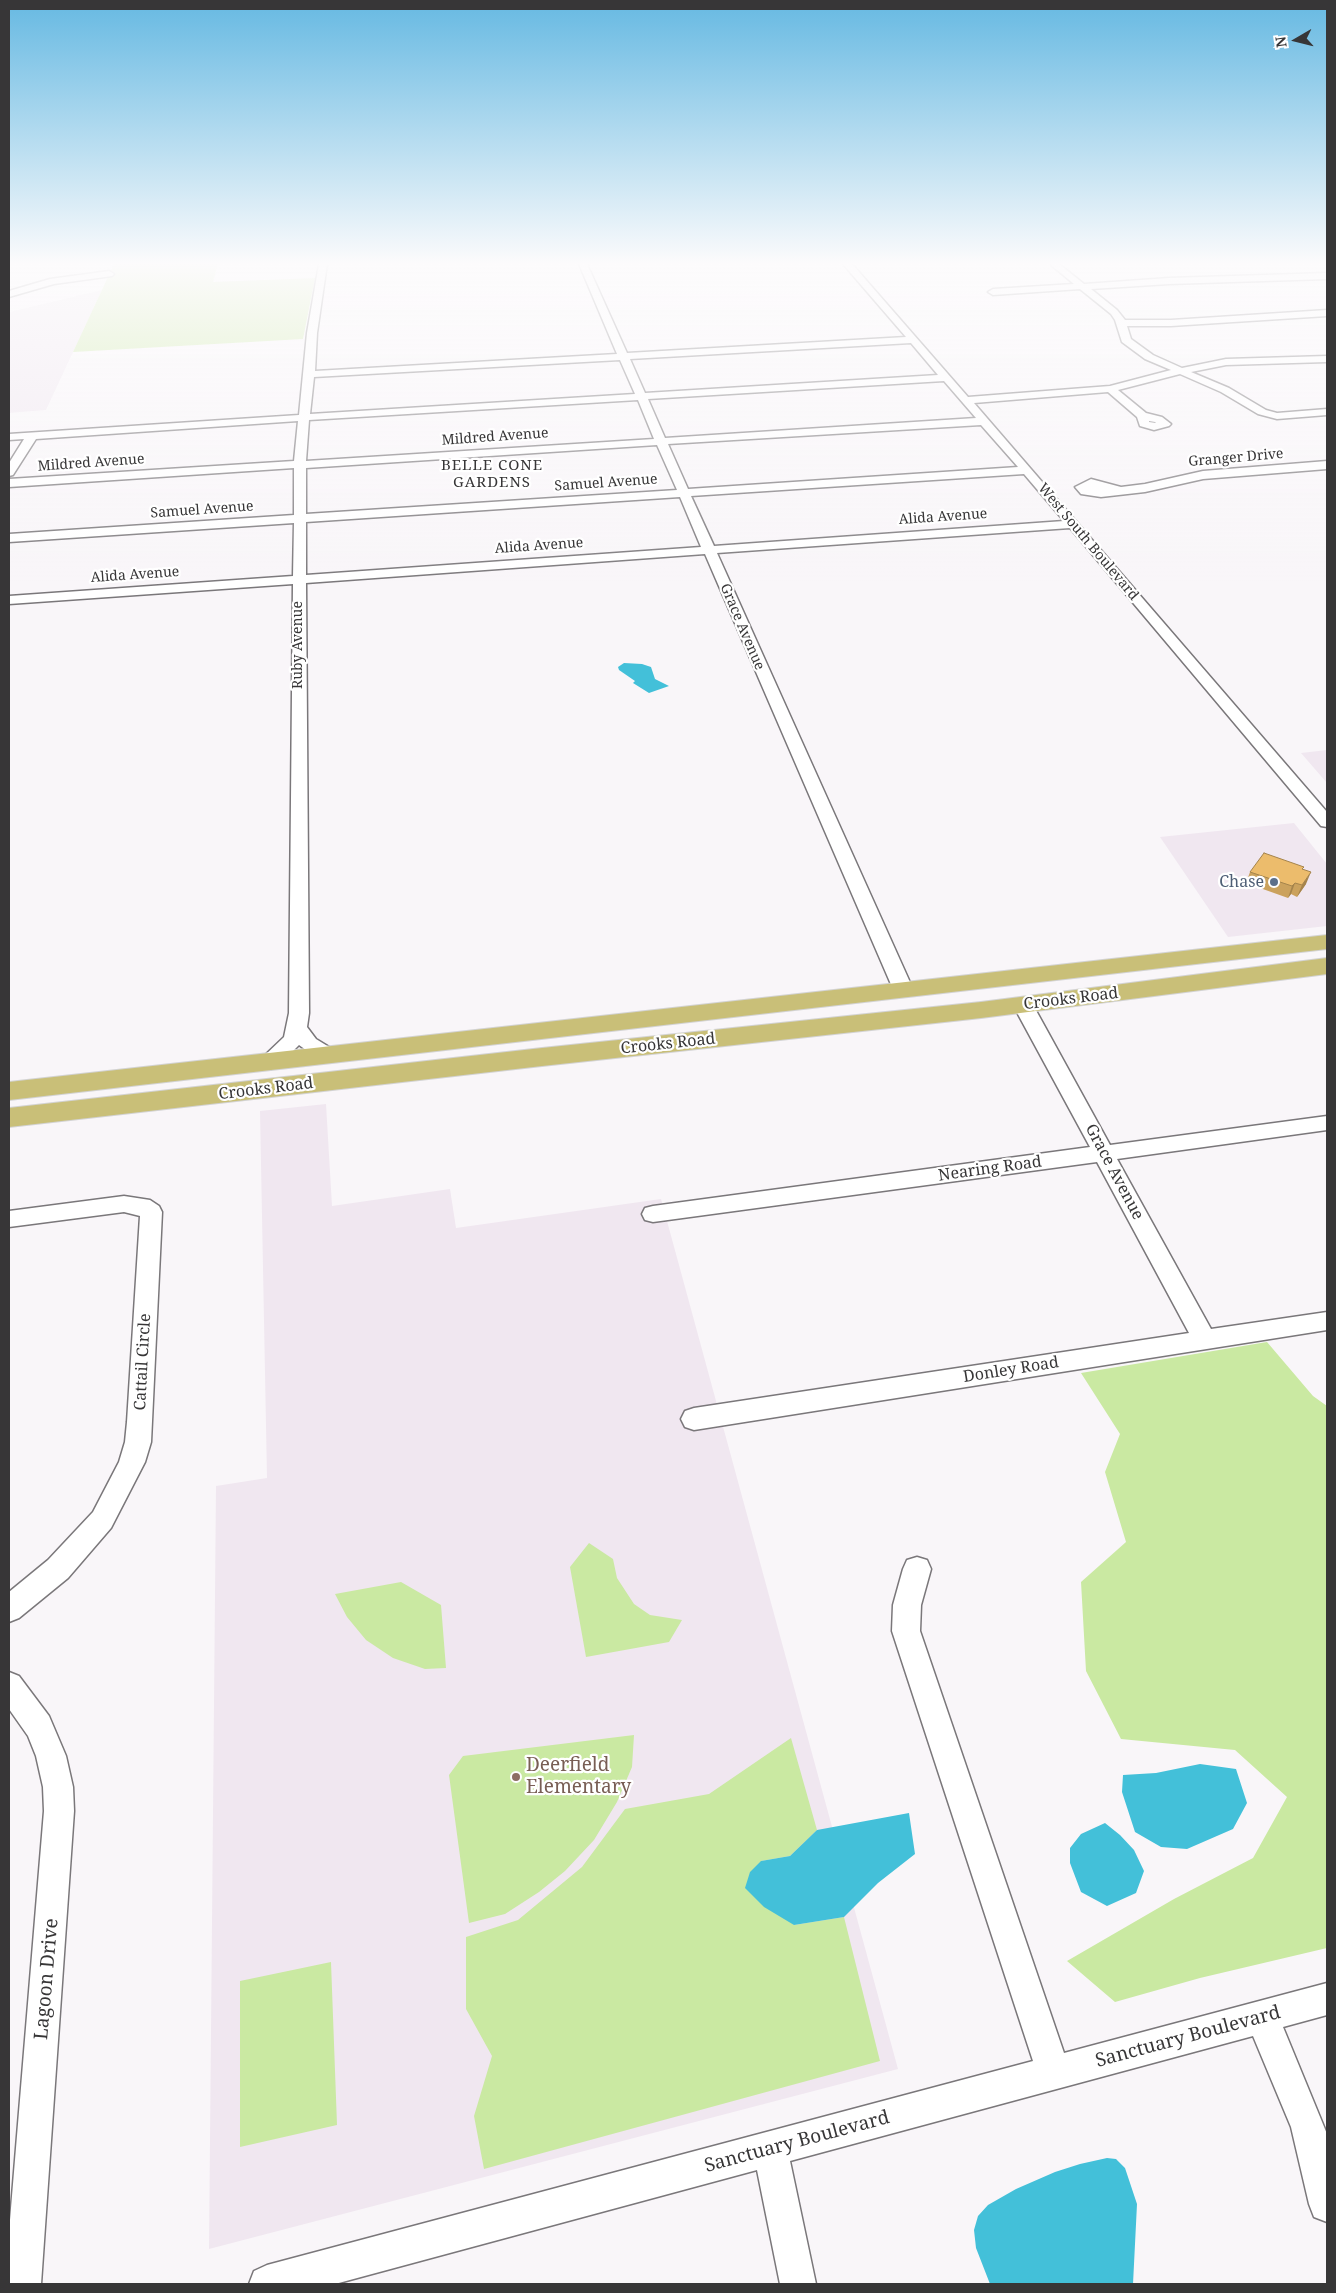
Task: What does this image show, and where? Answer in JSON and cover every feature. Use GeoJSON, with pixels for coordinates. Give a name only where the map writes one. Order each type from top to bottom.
{"type":"FeatureCollection","features":[{"type":"Feature","properties":{"kind":"main road","name":"Crooks Road"},"geometry":{"type":"LineString","coordinates":[[9,1090],[1327,942]]}},
{"type":"Feature","properties":{"kind":"main road","name":"Crooks Road"},"geometry":{"type":"LineString","coordinates":[[9,1118],[532,1058],[1023,1005],[1327,966]]}},
{"type":"Feature","properties":{"kind":"main road"},"geometry":{"type":"LineString","coordinates":[[1017,976],[1010,982],[1009,987],[1014,997],[1023,1005]]}},
{"type":"Feature","properties":{"kind":"main road"},"geometry":{"type":"LineString","coordinates":[[903,989],[911,993],[917,1003],[917,1010],[909,1018]]}},
{"type":"Feature","properties":{"kind":"main road"},"geometry":{"type":"LineString","coordinates":[[292,1085],[295,1077],[305,1066],[327,1055]]}},
{"type":"Feature","properties":{"kind":"main road"},"geometry":{"type":"LineString","coordinates":[[40,1114],[60,1107],[68,1101],[72,1095],[69,1084]]}},
{"type":"Feature","properties":{"kind":"street","name":"Ruby Avenue"},"geometry":{"type":"LineString","coordinates":[[298,1028],[299,464],[309,371]]}},
{"type":"Feature","properties":{"kind":"street"},"geometry":{"type":"LineString","coordinates":[[309,374],[361,371]]}},
{"type":"Feature","properties":{"kind":"street","name":"Grace Avenue"},"geometry":{"type":"LineString","coordinates":[[631,371],[903,989]]}},
{"type":"Feature","properties":{"kind":"street","name":"West South Boulevard"},"geometry":{"type":"LineString","coordinates":[[941,371],[1327,822]]}},
{"type":"Feature","properties":{"kind":"street"},"geometry":{"type":"LineString","coordinates":[[966,400],[1110,389],[1180,371],[1225,390],[1268,414],[1277,416],[1327,412]]}},
{"type":"Feature","properties":{"kind":"street"},"geometry":{"type":"LineString","coordinates":[[9,437],[947,378]]}},
{"type":"Feature","properties":{"kind":"street"},"geometry":{"type":"LineString","coordinates":[[1110,389],[1142,416]]}},
{"type":"Feature","properties":{"kind":"street","name":"Mildred Avenue"},"geometry":{"type":"LineString","coordinates":[[9,483],[984,421]]}},
{"type":"Feature","properties":{"kind":"street"},"geometry":{"type":"LineString","coordinates":[[9,472],[32,436]]}},
{"type":"Feature","properties":{"kind":"street","name":"Granger Drive"},"geometry":{"type":"LineString","coordinates":[[1118,490],[1145,488],[1203,474],[1327,465]]}},
{"type":"Feature","properties":{"kind":"street","name":"Samuel Avenue"},"geometry":{"type":"LineString","coordinates":[[9,538],[1026,470]]}},
{"type":"Feature","properties":{"kind":"street","name":"Alida Avenue"},"geometry":{"type":"LineString","coordinates":[[9,600],[1071,524]]}},
{"type":"Feature","properties":{"kind":"street","name":"Grace Avenue"},"geometry":{"type":"LineString","coordinates":[[1023,1005],[1205,1340]]}},
{"type":"Feature","properties":{"kind":"street"},"geometry":{"type":"LineString","coordinates":[[270,1062],[288,1046],[298,1028],[309,1044],[327,1055]]}},
{"type":"Feature","properties":{"kind":"street","name":"Nearing Road"},"geometry":{"type":"LineString","coordinates":[[652,1214],[1327,1123]]}},
{"type":"Feature","properties":{"kind":"street","name":"Cattail Circle"},"geometry":{"type":"LineString","coordinates":[[9,1218],[129,1204],[142,1206],[150,1212],[140,1422],[138,1442],[132,1462],[102,1520],[58,1569],[9,1609]]}},
{"type":"Feature","properties":{"kind":"street","name":"Donley Road"},"geometry":{"type":"LineString","coordinates":[[694,1420],[1327,1321]]}},
{"type":"Feature","properties":{"kind":"street"},"geometry":{"type":"LineString","coordinates":[[917,1569],[908,1605],[906,1631],[1054,2073]]}},
{"type":"Feature","properties":{"kind":"street","name":"Lagoon Drive"},"geometry":{"type":"LineString","coordinates":[[9,1686],[39,1726],[51,1756],[58,1787],[59,1811],[23,2284]]}},
{"type":"Feature","properties":{"kind":"street","name":"Sanctuary Boulevard"},"geometry":{"type":"LineString","coordinates":[[267,2284],[1327,1999]]}},
{"type":"Feature","properties":{"kind":"street"},"geometry":{"type":"LineString","coordinates":[[1262,2017],[1308,2127],[1327,2204]]}},
{"type":"Feature","properties":{"kind":"street"},"geometry":{"type":"LineString","coordinates":[[770,2149],[798,2284]]}},
{"type":"Feature","properties":{"kind":"shaded area"},"geometry":{"type":"Polygon","coordinates":[[[9,371],[64,371],[46,410],[9,413],[9,371]]]}},
{"type":"Feature","properties":{"kind":"shaded area"},"geometry":{"type":"Polygon","coordinates":[[[1327,750],[1327,783],[1301,753],[1327,750]]]}},
{"type":"Feature","properties":{"kind":"shaded area"},"geometry":{"type":"Polygon","coordinates":[[[1294,823],[1327,864],[1327,926],[1228,937],[1160,837],[1294,823]]]}},
{"type":"Feature","properties":{"kind":"shaded area","name":"Deerfield Elementary"},"geometry":{"type":"Polygon","coordinates":[[[326,1104],[332,1206],[450,1189],[456,1228],[661,1199],[898,2069],[209,2249],[216,1486],[267,1478],[260,1111],[326,1104]]]}},
{"type":"Feature","properties":{"kind":"green space"},"geometry":{"type":"Polygon","coordinates":[[[1267,1342],[1313,1396],[1327,1406],[1327,1948],[1200,1978],[1115,2002],[1067,1961],[1174,1899],[1253,1858],[1287,1797],[1235,1750],[1121,1739],[1086,1671],[1081,1582],[1126,1542],[1105,1472],[1120,1434],[1081,1373],[1267,1342]]]}},
{"type":"Feature","properties":{"kind":"green space"},"geometry":{"type":"Polygon","coordinates":[[[589,1543],[613,1559],[617,1578],[634,1604],[650,1615],[682,1620],[669,1642],[586,1657],[570,1567],[589,1543]]]}},
{"type":"Feature","properties":{"kind":"green space"},"geometry":{"type":"Polygon","coordinates":[[[401,1582],[441,1605],[446,1668],[425,1669],[393,1658],[366,1640],[347,1617],[335,1594],[401,1582]]]}},
{"type":"Feature","properties":{"kind":"green space"},"geometry":{"type":"Polygon","coordinates":[[[634,1735],[632,1767],[617,1802],[594,1840],[565,1871],[539,1892],[505,1914],[469,1923],[449,1775],[463,1756],[634,1735]]]}},
{"type":"Feature","properties":{"kind":"green space"},"geometry":{"type":"Polygon","coordinates":[[[791,1738],[817,1830],[790,1856],[761,1861],[794,1925],[844,1917],[880,2061],[484,2169],[474,2116],[492,2056],[466,2009],[466,1937],[518,1920],[582,1867],[625,1809],[709,1794],[791,1738]]]}},
{"type":"Feature","properties":{"kind":"green space"},"geometry":{"type":"Polygon","coordinates":[[[331,1962],[337,2125],[240,2147],[240,1981],[331,1962]]]}},
{"type":"Feature","properties":{"kind":"water"},"geometry":{"type":"Polygon","coordinates":[[[624,663],[642,664],[651,667],[655,679],[669,686],[649,693],[633,683],[635,681],[619,670],[618,667],[624,663]]]}},
{"type":"Feature","properties":{"kind":"water"},"geometry":{"type":"Polygon","coordinates":[[[1200,1764],[1236,1769],[1247,1803],[1233,1829],[1187,1849],[1161,1847],[1135,1832],[1122,1792],[1123,1775],[1156,1773],[1200,1764]]]}},
{"type":"Feature","properties":{"kind":"water"},"geometry":{"type":"Polygon","coordinates":[[[909,1813],[915,1854],[878,1883],[844,1917],[794,1925],[764,1907],[745,1888],[750,1872],[761,1861],[790,1856],[817,1830],[909,1813]]]}},
{"type":"Feature","properties":{"kind":"water"},"geometry":{"type":"Polygon","coordinates":[[[1105,1823],[1134,1850],[1144,1871],[1136,1893],[1107,1906],[1081,1892],[1070,1863],[1070,1848],[1081,1834],[1105,1823]]]}},
{"type":"Feature","properties":{"kind":"water"},"geometry":{"type":"Polygon","coordinates":[[[1107,2158],[1116,2159],[1125,2168],[1137,2204],[1133,2284],[990,2284],[976,2248],[974,2230],[978,2216],[988,2205],[1016,2189],[1055,2172],[1107,2158]]]}},
{"type":"Feature","properties":{"kind":"building"},"geometry":{"type":"Polygon","coordinates":[[[1264,853],[1304,867],[1302,869],[1311,872],[1302,885],[1295,883],[1292,886],[1250,872],[1264,853]]]}},
{"type":"Feature","properties":{"kind":"place","name":"Chase"},"geometry":{"type":"Point","coordinates":[1274,882]}},
{"type":"Feature","properties":{"kind":"place","name":"Deerfield Elementary"},"geometry":{"type":"Point","coordinates":[516,1777]}},
{"type":"Feature","properties":{"kind":"district","name":"BELLE CONE GARDENS"},"geometry":{"type":"Point","coordinates":[492,474]}}]}
